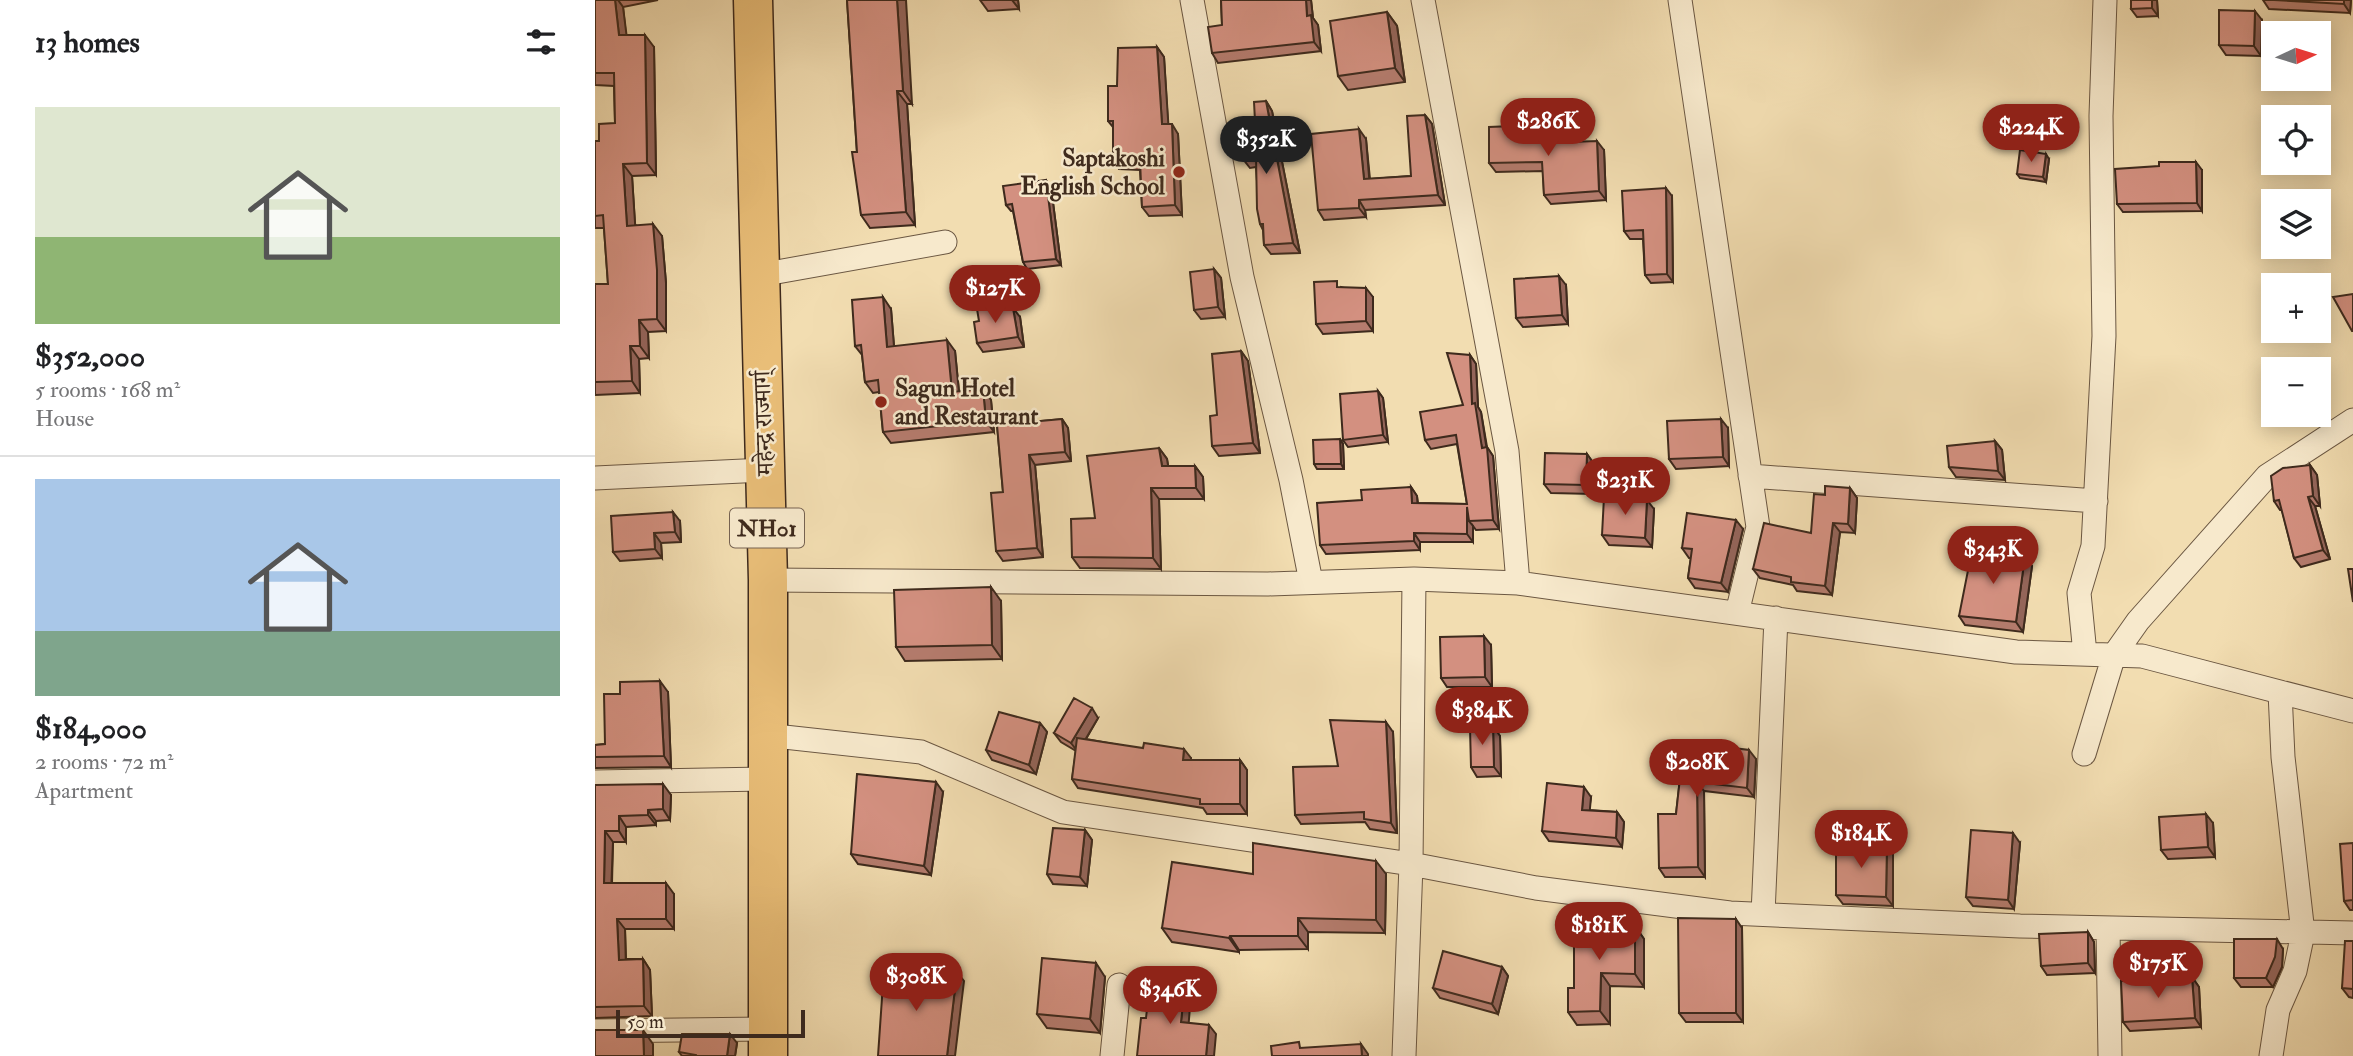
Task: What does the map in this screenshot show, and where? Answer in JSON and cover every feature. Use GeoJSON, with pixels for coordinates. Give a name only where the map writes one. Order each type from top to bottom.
{"type":"FeatureCollection","features":[{"type":"Feature","properties":{"kind":"highway","name":"महेन्द्र राज्मार्ग्"},"geometry":{"type":"LineString","coordinates":[[753,0],[768,580],[768,1042]]}},
{"type":"Feature","properties":{"kind":"street"},"geometry":{"type":"LineString","coordinates":[[1192,0],[1242,277],[1291,480],[1311,582]]}},
{"type":"Feature","properties":{"kind":"street"},"geometry":{"type":"LineString","coordinates":[[1423,0],[1507,452],[1518,583]]}},
{"type":"Feature","properties":{"kind":"street"},"geometry":{"type":"LineString","coordinates":[[1680,0],[1758,527],[1737,613]]}},
{"type":"Feature","properties":{"kind":"street"},"geometry":{"type":"LineString","coordinates":[[2085,654],[2079,593],[2092,546],[2104,336],[2101,116],[2105,0]]}},
{"type":"Feature","properties":{"kind":"street"},"geometry":{"type":"LineString","coordinates":[[760,275],[945,242]]}},
{"type":"Feature","properties":{"kind":"street"},"geometry":{"type":"LineString","coordinates":[[2084,754],[2114,655],[2138,621],[2267,476],[2353,420]]}},
{"type":"Feature","properties":{"kind":"street"},"geometry":{"type":"LineString","coordinates":[[595,478],[765,470]]}},
{"type":"Feature","properties":{"kind":"street"},"geometry":{"type":"LineString","coordinates":[[1750,476],[2096,501]]}},
{"type":"Feature","properties":{"kind":"street"},"geometry":{"type":"LineString","coordinates":[[1404,1056],[1411,864],[1414,579]]}},
{"type":"Feature","properties":{"kind":"street"},"geometry":{"type":"LineString","coordinates":[[768,580],[1311,582],[1414,579],[1518,583],[2016,652],[2142,656],[2353,711]]}},
{"type":"Feature","properties":{"kind":"street"},"geometry":{"type":"LineString","coordinates":[[1763,914],[1776,618]]}},
{"type":"Feature","properties":{"kind":"street"},"geometry":{"type":"LineString","coordinates":[[2271,1056],[2279,1010],[2295,971],[2303,933],[2283,757],[2280,692]]}},
{"type":"Feature","properties":{"kind":"street"},"geometry":{"type":"LineString","coordinates":[[766,735],[921,752],[1063,812],[1411,864],[1536,888],[1730,913],[2108,928],[2353,933]]}},
{"type":"Feature","properties":{"kind":"street"},"geometry":{"type":"LineString","coordinates":[[595,782],[767,779]]}},
{"type":"Feature","properties":{"kind":"street"},"geometry":{"type":"LineString","coordinates":[[2108,928],[2110,1056]]}},
{"type":"Feature","properties":{"kind":"street"},"geometry":{"type":"LineString","coordinates":[[1112,1056],[1119,985]]}},
{"type":"Feature","properties":{"kind":"street"},"geometry":{"type":"LineString","coordinates":[[595,1031],[768,1042]]}},
{"type":"Feature","properties":{"kind":"building"},"geometry":{"type":"Polygon","coordinates":[[[595,0],[615,0],[619,35],[645,35],[647,163],[623,164],[627,226],[653,224],[657,319],[639,320],[640,346],[630,346],[632,381],[595,382],[595,284],[608,284],[603,215],[595,216],[595,141],[599,141],[599,124],[615,123],[614,73],[595,73],[595,0]]]}},
{"type":"Feature","properties":{"kind":"building"},"geometry":{"type":"Polygon","coordinates":[[[847,0],[897,0],[903,91],[897,91],[906,212],[861,215],[852,152],[857,152],[847,0]]]}},
{"type":"Feature","properties":{"kind":"building"},"geometry":{"type":"Polygon","coordinates":[[[1221,0],[1306,0],[1307,16],[1311,15],[1314,42],[1212,53],[1208,27],[1222,25],[1221,0]]]}},
{"type":"Feature","properties":{"kind":"building"},"geometry":{"type":"Polygon","coordinates":[[[2131,0],[2152,0],[2152,8],[2131,9],[2131,0]]]}},
{"type":"Feature","properties":{"kind":"building"},"geometry":{"type":"Polygon","coordinates":[[[2274,0],[2344,0],[2344,4],[2274,0]]]}},
{"type":"Feature","properties":{"kind":"building"},"geometry":{"type":"Polygon","coordinates":[[[2219,10],[2255,11],[2254,46],[2219,45],[2219,10]]]}},
{"type":"Feature","properties":{"kind":"building"},"geometry":{"type":"Polygon","coordinates":[[[1387,12],[1395,68],[1338,76],[1330,21],[1387,12]]]}},
{"type":"Feature","properties":{"kind":"building"},"geometry":{"type":"Polygon","coordinates":[[[1157,47],[1162,124],[1172,124],[1175,205],[1142,207],[1140,160],[1113,160],[1113,121],[1108,121],[1108,86],[1117,86],[1118,48],[1157,47]]]}},
{"type":"Feature","properties":{"kind":"building"},"geometry":{"type":"Polygon","coordinates":[[[1266,101],[1293,243],[1264,245],[1263,224],[1260,224],[1257,209],[1256,156],[1243,159],[1236,124],[1255,121],[1254,102],[1266,101]]]}},
{"type":"Feature","properties":{"kind":"building"},"geometry":{"type":"Polygon","coordinates":[[[1425,115],[1438,195],[1359,200],[1359,208],[1318,210],[1311,134],[1359,129],[1364,179],[1411,176],[1407,116],[1425,115]]]}},
{"type":"Feature","properties":{"kind":"building"},"geometry":{"type":"Polygon","coordinates":[[[1542,125],[1543,143],[1597,141],[1599,191],[1544,195],[1542,162],[1489,163],[1489,127],[1542,125]]]}},
{"type":"Feature","properties":{"kind":"building"},"geometry":{"type":"Polygon","coordinates":[[[2020,150],[2046,154],[2043,177],[2017,174],[2020,150]]]}},
{"type":"Feature","properties":{"kind":"building"},"geometry":{"type":"Polygon","coordinates":[[[2159,162],[2196,162],[2197,203],[2117,204],[2115,169],[2159,166],[2159,162]]]}},
{"type":"Feature","properties":{"kind":"building"},"geometry":{"type":"Polygon","coordinates":[[[1046,180],[1056,259],[1023,262],[1012,204],[1006,205],[1003,186],[1046,180]]]}},
{"type":"Feature","properties":{"kind":"building"},"geometry":{"type":"Polygon","coordinates":[[[1666,188],[1667,274],[1645,275],[1643,230],[1624,231],[1622,191],[1666,188]]]}},
{"type":"Feature","properties":{"kind":"building"},"geometry":{"type":"Polygon","coordinates":[[[1214,269],[1218,307],[1194,310],[1190,272],[1214,269]]]}},
{"type":"Feature","properties":{"kind":"building"},"geometry":{"type":"Polygon","coordinates":[[[1559,276],[1562,315],[1516,318],[1514,279],[1559,276]]]}},
{"type":"Feature","properties":{"kind":"building"},"geometry":{"type":"Polygon","coordinates":[[[1337,281],[1337,287],[1366,288],[1366,321],[1316,324],[1314,282],[1337,281]]]}},
{"type":"Feature","properties":{"kind":"building"},"geometry":{"type":"Polygon","coordinates":[[[2353,294],[2353,331],[2352,331],[2333,297],[2353,294]]]}},
{"type":"Feature","properties":{"kind":"building"},"geometry":{"type":"Polygon","coordinates":[[[883,297],[887,347],[947,340],[952,392],[983,389],[986,421],[883,432],[878,380],[865,382],[861,345],[855,346],[852,300],[883,297]]]}},
{"type":"Feature","properties":{"kind":"building"},"geometry":{"type":"Polygon","coordinates":[[[1013,308],[1018,337],[977,343],[974,322],[979,321],[977,309],[1013,308]]]}},
{"type":"Feature","properties":{"kind":"building"},"geometry":{"type":"Polygon","coordinates":[[[1241,351],[1253,443],[1212,446],[1210,416],[1217,415],[1212,354],[1241,351]]]}},
{"type":"Feature","properties":{"kind":"building"},"geometry":{"type":"Polygon","coordinates":[[[1447,353],[1470,355],[1472,404],[1475,403],[1482,448],[1487,447],[1493,520],[1469,521],[1467,507],[1467,534],[1414,533],[1414,541],[1320,545],[1317,503],[1362,500],[1361,490],[1411,487],[1412,503],[1467,504],[1456,435],[1425,440],[1420,412],[1463,405],[1447,353]]]}},
{"type":"Feature","properties":{"kind":"building"},"geometry":{"type":"Polygon","coordinates":[[[1378,391],[1383,435],[1343,440],[1340,394],[1378,391]]]}},
{"type":"Feature","properties":{"kind":"building"},"geometry":{"type":"Polygon","coordinates":[[[1062,419],[1065,452],[1029,455],[1037,548],[996,551],[991,493],[1003,492],[997,425],[1062,419]]]}},
{"type":"Feature","properties":{"kind":"building"},"geometry":{"type":"Polygon","coordinates":[[[1721,419],[1723,457],[1669,459],[1667,421],[1721,419]]]}},
{"type":"Feature","properties":{"kind":"building"},"geometry":{"type":"Polygon","coordinates":[[[1340,439],[1341,464],[1314,464],[1313,440],[1340,439]]]}},
{"type":"Feature","properties":{"kind":"building"},"geometry":{"type":"Polygon","coordinates":[[[1995,441],[1998,471],[1949,467],[1947,446],[1995,441]]]}},
{"type":"Feature","properties":{"kind":"building"},"geometry":{"type":"Polygon","coordinates":[[[1159,448],[1162,466],[1195,466],[1196,488],[1151,488],[1153,558],[1072,557],[1071,519],[1095,518],[1087,456],[1159,448]]]}},
{"type":"Feature","properties":{"kind":"building"},"geometry":{"type":"Polygon","coordinates":[[[1545,453],[1587,454],[1586,485],[1544,484],[1545,453]]]}},
{"type":"Feature","properties":{"kind":"building"},"geometry":{"type":"Polygon","coordinates":[[[2310,465],[2313,496],[2308,497],[2323,550],[2294,558],[2279,500],[2274,501],[2271,476],[2283,468],[2310,465]]]}},
{"type":"Feature","properties":{"kind":"building"},"geometry":{"type":"Polygon","coordinates":[[[1825,486],[1850,488],[1848,524],[1833,523],[1825,586],[1791,582],[1791,577],[1753,569],[1764,523],[1811,533],[1814,494],[1825,495],[1825,486]]]}},
{"type":"Feature","properties":{"kind":"building"},"geometry":{"type":"Polygon","coordinates":[[[1604,497],[1647,500],[1645,538],[1602,535],[1604,497]]]}},
{"type":"Feature","properties":{"kind":"building"},"geometry":{"type":"Polygon","coordinates":[[[673,512],[675,532],[654,533],[655,549],[613,552],[611,516],[673,512]]]}},
{"type":"Feature","properties":{"kind":"building"},"geometry":{"type":"Polygon","coordinates":[[[1687,513],[1736,520],[1721,583],[1688,578],[1692,549],[1682,548],[1687,513]]]}},
{"type":"Feature","properties":{"kind":"building"},"geometry":{"type":"Polygon","coordinates":[[[1972,550],[2025,556],[2016,622],[1959,616],[1972,550]]]}},
{"type":"Feature","properties":{"kind":"building"},"geometry":{"type":"Polygon","coordinates":[[[2348,569],[2353,569],[2353,602],[2348,569]]]}},
{"type":"Feature","properties":{"kind":"building"},"geometry":{"type":"Polygon","coordinates":[[[991,587],[992,645],[896,647],[894,590],[991,587]]]}},
{"type":"Feature","properties":{"kind":"building"},"geometry":{"type":"Polygon","coordinates":[[[1484,636],[1485,677],[1441,678],[1440,637],[1484,636]]]}},
{"type":"Feature","properties":{"kind":"building"},"geometry":{"type":"Polygon","coordinates":[[[660,681],[664,756],[595,757],[595,745],[605,744],[604,694],[620,694],[620,682],[660,681]]]}},
{"type":"Feature","properties":{"kind":"building"},"geometry":{"type":"Polygon","coordinates":[[[1074,698],[1092,708],[1071,743],[1054,733],[1074,698]]]}},
{"type":"Feature","properties":{"kind":"building"},"geometry":{"type":"Polygon","coordinates":[[[999,712],[1040,723],[1029,765],[986,750],[999,712]]]}},
{"type":"Feature","properties":{"kind":"building"},"geometry":{"type":"Polygon","coordinates":[[[1330,720],[1386,722],[1391,823],[1364,819],[1364,812],[1295,815],[1293,767],[1338,766],[1330,720]]]}},
{"type":"Feature","properties":{"kind":"building"},"geometry":{"type":"Polygon","coordinates":[[[1493,726],[1494,767],[1471,767],[1470,727],[1493,726]]]}},
{"type":"Feature","properties":{"kind":"building"},"geometry":{"type":"Polygon","coordinates":[[[1077,738],[1143,748],[1144,743],[1184,749],[1183,760],[1240,760],[1240,804],[1200,804],[1200,799],[1072,779],[1077,738]]]}},
{"type":"Feature","properties":{"kind":"building"},"geometry":{"type":"Polygon","coordinates":[[[1684,742],[1749,750],[1747,788],[1697,782],[1698,867],[1659,868],[1658,814],[1676,814],[1684,742]]]}},
{"type":"Feature","properties":{"kind":"building"},"geometry":{"type":"Polygon","coordinates":[[[857,774],[936,782],[924,866],[851,854],[857,774]]]}},
{"type":"Feature","properties":{"kind":"building"},"geometry":{"type":"Polygon","coordinates":[[[1547,783],[1584,787],[1582,810],[1617,812],[1616,838],[1542,831],[1547,783]]]}},
{"type":"Feature","properties":{"kind":"building"},"geometry":{"type":"Polygon","coordinates":[[[663,784],[663,809],[648,810],[648,815],[619,816],[619,831],[605,831],[604,883],[666,883],[666,919],[617,919],[619,960],[643,959],[644,1006],[595,1007],[595,785],[663,784]]]}},
{"type":"Feature","properties":{"kind":"building"},"geometry":{"type":"Polygon","coordinates":[[[2206,814],[2208,847],[2161,850],[2159,817],[2206,814]]]}},
{"type":"Feature","properties":{"kind":"building"},"geometry":{"type":"Polygon","coordinates":[[[1053,828],[1085,830],[1080,877],[1047,874],[1053,828]]]}},
{"type":"Feature","properties":{"kind":"building"},"geometry":{"type":"Polygon","coordinates":[[[1971,830],[2013,833],[2008,900],[1966,897],[1971,830]]]}},
{"type":"Feature","properties":{"kind":"building"},"geometry":{"type":"Polygon","coordinates":[[[1253,843],[1376,861],[1376,920],[1298,918],[1298,936],[1229,938],[1162,928],[1172,862],[1253,874],[1253,843]]]}},
{"type":"Feature","properties":{"kind":"building"},"geometry":{"type":"Polygon","coordinates":[[[2353,843],[2353,900],[2344,901],[2340,844],[2353,843]]]}},
{"type":"Feature","properties":{"kind":"building"},"geometry":{"type":"Polygon","coordinates":[[[1836,844],[1887,845],[1886,897],[1836,895],[1836,844]]]}},
{"type":"Feature","properties":{"kind":"building"},"geometry":{"type":"Polygon","coordinates":[[[1678,918],[1736,919],[1736,1013],[1679,1013],[1678,918]]]}},
{"type":"Feature","properties":{"kind":"building"},"geometry":{"type":"Polygon","coordinates":[[[1574,926],[1635,926],[1635,974],[1601,973],[1600,1011],[1568,1012],[1568,988],[1574,988],[1574,926]]]}},
{"type":"Feature","properties":{"kind":"building"},"geometry":{"type":"Polygon","coordinates":[[[2088,932],[2088,963],[2041,966],[2039,934],[2088,932]]]}},
{"type":"Feature","properties":{"kind":"building"},"geometry":{"type":"Polygon","coordinates":[[[2234,939],[2277,939],[2275,957],[2266,978],[2234,978],[2234,939]]]}},
{"type":"Feature","properties":{"kind":"building"},"geometry":{"type":"Polygon","coordinates":[[[2345,941],[2353,941],[2353,989],[2342,988],[2345,941]]]}},
{"type":"Feature","properties":{"kind":"building"},"geometry":{"type":"Polygon","coordinates":[[[1443,951],[1502,967],[1492,1004],[1433,988],[1443,951]]]}},
{"type":"Feature","properties":{"kind":"building"},"geometry":{"type":"Polygon","coordinates":[[[1042,958],[1096,963],[1090,1019],[1037,1014],[1042,958]]]}},
{"type":"Feature","properties":{"kind":"building"},"geometry":{"type":"Polygon","coordinates":[[[884,969],[957,972],[947,1056],[878,1056],[884,969]]]}},
{"type":"Feature","properties":{"kind":"building"},"geometry":{"type":"Polygon","coordinates":[[[2192,977],[2195,1018],[2123,1022],[2121,981],[2192,977]]]}},
{"type":"Feature","properties":{"kind":"building"},"geometry":{"type":"Polygon","coordinates":[[[1150,982],[1185,986],[1181,1022],[1209,1025],[1206,1056],[1137,1056],[1141,1018],[1146,1018],[1150,982]]]}},
{"type":"Feature","properties":{"kind":"building"},"geometry":{"type":"Polygon","coordinates":[[[595,1030],[643,1030],[644,1056],[595,1056],[595,1030]]]}},
{"type":"Feature","properties":{"kind":"building"},"geometry":{"type":"Polygon","coordinates":[[[682,1034],[730,1034],[727,1056],[696,1056],[679,1052],[682,1034]]]}},
{"type":"Feature","properties":{"kind":"building"},"geometry":{"type":"Polygon","coordinates":[[[1299,1042],[1300,1048],[1361,1044],[1362,1056],[1272,1056],[1271,1046],[1299,1042]]]}},
{"type":"Feature","properties":{"kind":"place","name":"Saptakoshi English School"},"geometry":{"type":"Point","coordinates":[1179,172]}},
{"type":"Feature","properties":{"kind":"place","name":"Sagun Hotel and Restaurant"},"geometry":{"type":"Point","coordinates":[881,402]}}]}
